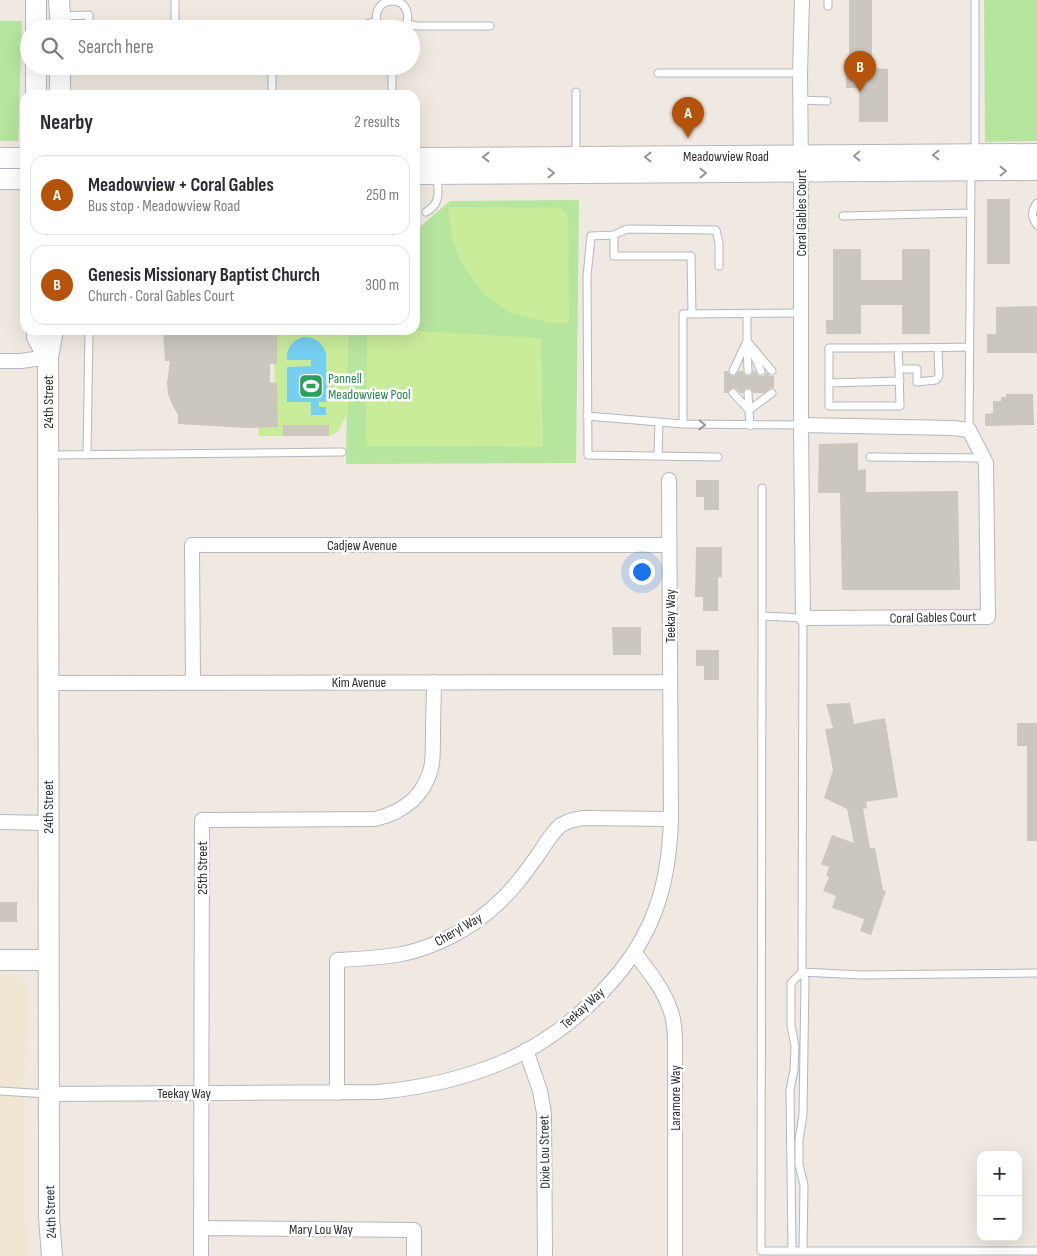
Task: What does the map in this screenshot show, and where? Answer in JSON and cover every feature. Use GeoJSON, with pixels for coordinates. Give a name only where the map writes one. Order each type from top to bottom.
{"type":"FeatureCollection","features":[{"type":"Feature","properties":{"kind":"main road"},"geometry":{"type":"LineString","coordinates":[[36,0],[36,20]]}},
{"type":"Feature","properties":{"kind":"main road"},"geometry":{"type":"LineString","coordinates":[[36,75],[36,90]]}},
{"type":"Feature","properties":{"kind":"main road"},"geometry":{"type":"LineString","coordinates":[[60,75],[60,90]]}},
{"type":"Feature","properties":{"kind":"main road","name":"Meadowview Road"},"geometry":{"type":"LineString","coordinates":[[973,163],[1037,154]]}},
{"type":"Feature","properties":{"kind":"main road","name":"Meadowview Road"},"geometry":{"type":"LineString","coordinates":[[420,158],[576,157],[801,164]]}},
{"type":"Feature","properties":{"kind":"main road"},"geometry":{"type":"LineString","coordinates":[[0,158],[20,158]]}},
{"type":"Feature","properties":{"kind":"main road","name":"Meadowview Road"},"geometry":{"type":"LineString","coordinates":[[420,174],[801,164],[973,163],[1037,170]]}},
{"type":"Feature","properties":{"kind":"main road"},"geometry":{"type":"LineString","coordinates":[[0,179],[20,180]]}},
{"type":"Feature","properties":{"kind":"main road","name":"24th Street"},"geometry":{"type":"LineString","coordinates":[[36,335],[48,357]]}},
{"type":"Feature","properties":{"kind":"main road","name":"24th Street"},"geometry":{"type":"LineString","coordinates":[[52,335],[48,357],[49,1217],[52,1256]]}},
{"type":"Feature","properties":{"kind":"main road"},"geometry":{"type":"LineString","coordinates":[[0,960],[48,960]]}},
{"type":"Feature","properties":{"kind":"street","name":"Coral Gables Court"},"geometry":{"type":"LineString","coordinates":[[802,0],[800,73],[802,618],[988,616],[986,463],[969,430]]}},
{"type":"Feature","properties":{"kind":"street"},"geometry":{"type":"LineString","coordinates":[[0,361],[48,357]]}},
{"type":"Feature","properties":{"kind":"street"},"geometry":{"type":"LineString","coordinates":[[801,425],[953,428],[969,430]]}},
{"type":"Feature","properties":{"kind":"street","name":"Teekay Way"},"geometry":{"type":"LineString","coordinates":[[49,1094],[378,1092],[406,1090],[457,1078],[503,1062],[553,1033],[579,1014],[598,996],[634,952],[644,936],[662,890],[668,864],[671,820],[669,480]]}},
{"type":"Feature","properties":{"kind":"street","name":"Cadjew Avenue"},"geometry":{"type":"LineString","coordinates":[[193,683],[192,545],[669,546]]}},
{"type":"Feature","properties":{"kind":"street","name":"25th Street"},"geometry":{"type":"LineString","coordinates":[[201,1256],[202,820],[375,820],[403,809],[421,790],[428,778],[432,763],[434,682]]}},
{"type":"Feature","properties":{"kind":"street","name":"Kim Avenue"},"geometry":{"type":"LineString","coordinates":[[48,683],[670,682]]}},
{"type":"Feature","properties":{"kind":"street","name":"Cheryl Way"},"geometry":{"type":"LineString","coordinates":[[337,1092],[337,960],[377,958],[402,954],[437,943],[476,922],[501,900],[523,876],[555,831],[563,824],[572,820],[583,818],[671,820]]}},
{"type":"Feature","properties":{"kind":"street"},"geometry":{"type":"LineString","coordinates":[[0,822],[48,822]]}},
{"type":"Feature","properties":{"kind":"street","name":"Laramore Way"},"geometry":{"type":"LineString","coordinates":[[634,952],[663,991],[673,1020],[675,1039],[674,1256]]}},
{"type":"Feature","properties":{"kind":"street","name":"Dixie Lou Street"},"geometry":{"type":"LineString","coordinates":[[526,1050],[540,1091],[544,1114],[545,1256]]}},
{"type":"Feature","properties":{"kind":"street","name":"Mary Lou Way"},"geometry":{"type":"LineString","coordinates":[[201,1228],[414,1230],[414,1256]]}},
{"type":"Feature","properties":{"kind":"lane"},"geometry":{"type":"LineString","coordinates":[[175,0],[175,20]]}},
{"type":"Feature","properties":{"kind":"lane"},"geometry":{"type":"LineString","coordinates":[[969,430],[975,0]]}},
{"type":"Feature","properties":{"kind":"lane"},"geometry":{"type":"LineString","coordinates":[[376,20],[380,6],[392,1],[404,6],[407,12],[407,20]]}},
{"type":"Feature","properties":{"kind":"lane"},"geometry":{"type":"LineString","coordinates":[[60,15],[89,15],[89,20]]}},
{"type":"Feature","properties":{"kind":"lane"},"geometry":{"type":"LineString","coordinates":[[420,26],[490,26]]}},
{"type":"Feature","properties":{"kind":"lane"},"geometry":{"type":"LineString","coordinates":[[658,74],[800,73]]}},
{"type":"Feature","properties":{"kind":"lane"},"geometry":{"type":"LineString","coordinates":[[272,75],[272,90]]}},
{"type":"Feature","properties":{"kind":"lane"},"geometry":{"type":"LineString","coordinates":[[392,75],[392,90]]}},
{"type":"Feature","properties":{"kind":"lane"},"geometry":{"type":"LineString","coordinates":[[576,92],[576,157]]}},
{"type":"Feature","properties":{"kind":"lane"},"geometry":{"type":"LineString","coordinates":[[800,100],[827,101]]}},
{"type":"Feature","properties":{"kind":"lane"},"geometry":{"type":"LineString","coordinates":[[426,212],[433,208],[438,200],[437,173]]}},
{"type":"Feature","properties":{"kind":"lane"},"geometry":{"type":"LineString","coordinates":[[1037,203],[1033,208],[1032,214],[1037,225]]}},
{"type":"Feature","properties":{"kind":"lane"},"geometry":{"type":"LineString","coordinates":[[843,216],[971,213]]}},
{"type":"Feature","properties":{"kind":"lane"},"geometry":{"type":"LineString","coordinates":[[718,457],[588,455],[587,276],[591,236],[614,235],[628,229],[716,230],[719,243],[719,266]]}},
{"type":"Feature","properties":{"kind":"lane"},"geometry":{"type":"LineString","coordinates":[[614,235],[614,256],[691,256],[692,314]]}},
{"type":"Feature","properties":{"kind":"lane"},"geometry":{"type":"LineString","coordinates":[[747,313],[748,371]]}},
{"type":"Feature","properties":{"kind":"lane"},"geometry":{"type":"LineString","coordinates":[[683,424],[683,314],[801,313]]}},
{"type":"Feature","properties":{"kind":"lane"},"geometry":{"type":"LineString","coordinates":[[87,455],[89,335]]}},
{"type":"Feature","properties":{"kind":"lane"},"geometry":{"type":"LineString","coordinates":[[733,371],[747,341]]}},
{"type":"Feature","properties":{"kind":"lane"},"geometry":{"type":"LineString","coordinates":[[747,341],[761,371]]}},
{"type":"Feature","properties":{"kind":"lane"},"geometry":{"type":"LineString","coordinates":[[747,341],[772,371]]}},
{"type":"Feature","properties":{"kind":"lane"},"geometry":{"type":"LineString","coordinates":[[898,348],[900,406],[829,406],[829,348],[898,348],[938,348],[970,348]]}},
{"type":"Feature","properties":{"kind":"lane"},"geometry":{"type":"LineString","coordinates":[[900,369],[917,369],[917,382],[936,380],[938,376],[938,348]]}},
{"type":"Feature","properties":{"kind":"lane"},"geometry":{"type":"LineString","coordinates":[[829,383],[900,382]]}},
{"type":"Feature","properties":{"kind":"lane"},"geometry":{"type":"LineString","coordinates":[[733,393],[749,410]]}},
{"type":"Feature","properties":{"kind":"lane"},"geometry":{"type":"LineString","coordinates":[[748,393],[750,426]]}},
{"type":"Feature","properties":{"kind":"lane"},"geometry":{"type":"LineString","coordinates":[[749,410],[762,393]]}},
{"type":"Feature","properties":{"kind":"lane"},"geometry":{"type":"LineString","coordinates":[[749,410],[772,393]]}},
{"type":"Feature","properties":{"kind":"lane"},"geometry":{"type":"LineString","coordinates":[[588,416],[683,424],[801,425]]}},
{"type":"Feature","properties":{"kind":"lane"},"geometry":{"type":"LineString","coordinates":[[658,456],[659,422]]}},
{"type":"Feature","properties":{"kind":"lane"},"geometry":{"type":"LineString","coordinates":[[48,455],[342,452]]}},
{"type":"Feature","properties":{"kind":"lane"},"geometry":{"type":"LineString","coordinates":[[870,457],[983,458]]}},
{"type":"Feature","properties":{"kind":"lane"},"geometry":{"type":"LineString","coordinates":[[762,488],[761,1251],[1037,1251]]}},
{"type":"Feature","properties":{"kind":"lane"},"geometry":{"type":"LineString","coordinates":[[762,616],[802,618],[802,972],[804,979],[803,1115],[799,1140],[799,1165],[804,1185],[803,1251]]}},
{"type":"Feature","properties":{"kind":"lane"},"geometry":{"type":"LineString","coordinates":[[792,1251],[790,1090],[794,1070],[794,1046],[791,1025],[791,983],[802,972],[861,975],[1037,973]]}},
{"type":"Feature","properties":{"kind":"lane"},"geometry":{"type":"LineString","coordinates":[[0,1091],[49,1094]]}},
{"type":"Feature","properties":{"kind":"shaded area"},"geometry":{"type":"Polygon","coordinates":[[[0,975],[20,976],[26,983],[25,1215],[28,1256],[0,1256],[0,975]]]}},
{"type":"Feature","properties":{"kind":"green space"},"geometry":{"type":"Polygon","coordinates":[[[984,0],[1037,0],[1037,141],[985,142],[984,0]]]}},
{"type":"Feature","properties":{"kind":"green space"},"geometry":{"type":"Polygon","coordinates":[[[0,21],[20,21],[18,141],[0,141],[0,21]]]}},
{"type":"Feature","properties":{"kind":"green space"},"geometry":{"type":"Polygon","coordinates":[[[579,200],[576,463],[346,464],[348,335],[420,335],[420,227],[450,201],[579,200]]]}},
{"type":"Feature","properties":{"kind":"green space"},"geometry":{"type":"Polygon","coordinates":[[[448,207],[561,208],[568,216],[569,323],[549,323],[509,312],[484,294],[462,264],[452,238],[448,207]]]}},
{"type":"Feature","properties":{"kind":"green space"},"geometry":{"type":"Polygon","coordinates":[[[420,331],[541,338],[543,447],[366,446],[367,335],[420,335],[420,331]]]}},
{"type":"Feature","properties":{"kind":"green space","name":"Pannell Meadowview Pool"},"geometry":{"type":"Polygon","coordinates":[[[273,335],[347,335],[348,412],[338,432],[329,436],[259,436],[258,427],[276,425],[273,335]]]}},
{"type":"Feature","properties":{"kind":"water"},"geometry":{"type":"Polygon","coordinates":[[[303,337],[318,341],[326,353],[327,402],[319,402],[319,407],[326,407],[326,415],[311,415],[311,402],[287,402],[287,367],[311,366],[311,360],[287,360],[291,346],[296,340],[303,337]]]}},
{"type":"Feature","properties":{"kind":"building"},"geometry":{"type":"Polygon","coordinates":[[[849,0],[872,0],[872,68],[888,69],[888,122],[859,122],[859,88],[846,88],[846,77],[849,77],[849,0]]]}},
{"type":"Feature","properties":{"kind":"building"},"geometry":{"type":"Polygon","coordinates":[[[987,199],[1010,199],[1010,264],[987,264],[987,199]]]}},
{"type":"Feature","properties":{"kind":"building"},"geometry":{"type":"Polygon","coordinates":[[[833,249],[861,249],[861,280],[902,280],[902,249],[930,249],[930,334],[902,334],[902,305],[861,305],[861,334],[826,334],[826,320],[833,320],[833,249]]]}},
{"type":"Feature","properties":{"kind":"building"},"geometry":{"type":"Polygon","coordinates":[[[1037,306],[1037,353],[987,353],[987,334],[996,334],[996,307],[1037,306]]]}},
{"type":"Feature","properties":{"kind":"building"},"geometry":{"type":"Polygon","coordinates":[[[163,335],[277,335],[277,364],[270,364],[270,382],[277,383],[278,427],[247,428],[178,424],[178,415],[168,394],[167,383],[170,361],[165,361],[163,335]]]}},
{"type":"Feature","properties":{"kind":"building"},"geometry":{"type":"Polygon","coordinates":[[[724,371],[728,371],[733,376],[739,371],[743,371],[748,376],[753,371],[760,376],[764,376],[766,372],[770,376],[774,376],[774,388],[764,393],[753,393],[751,389],[747,388],[743,393],[740,393],[732,388],[728,393],[724,393],[724,371]]]}},
{"type":"Feature","properties":{"kind":"building"},"geometry":{"type":"Polygon","coordinates":[[[1006,394],[1033,394],[1034,425],[985,426],[985,414],[993,413],[993,401],[1001,401],[1001,397],[1006,397],[1006,394]]]}},
{"type":"Feature","properties":{"kind":"building"},"geometry":{"type":"Polygon","coordinates":[[[283,425],[329,425],[329,436],[283,436],[283,425]]]}},
{"type":"Feature","properties":{"kind":"building"},"geometry":{"type":"Polygon","coordinates":[[[858,443],[858,470],[866,469],[866,492],[958,491],[960,590],[842,590],[840,493],[818,493],[819,444],[858,443]]]}},
{"type":"Feature","properties":{"kind":"building"},"geometry":{"type":"Polygon","coordinates":[[[696,480],[719,480],[719,510],[704,510],[704,497],[696,497],[696,480]]]}},
{"type":"Feature","properties":{"kind":"building"},"geometry":{"type":"Polygon","coordinates":[[[696,547],[722,547],[722,577],[718,577],[718,611],[703,611],[703,597],[695,597],[696,547]]]}},
{"type":"Feature","properties":{"kind":"building"},"geometry":{"type":"Polygon","coordinates":[[[612,627],[641,627],[641,655],[613,655],[612,627]]]}},
{"type":"Feature","properties":{"kind":"building"},"geometry":{"type":"Polygon","coordinates":[[[696,650],[719,650],[719,680],[704,680],[704,666],[696,666],[696,650]]]}},
{"type":"Feature","properties":{"kind":"building"},"geometry":{"type":"Polygon","coordinates":[[[850,703],[854,724],[885,718],[898,797],[866,802],[867,808],[863,809],[870,848],[875,848],[883,890],[886,891],[871,935],[860,931],[864,919],[832,908],[836,896],[823,891],[829,877],[826,876],[829,867],[821,864],[832,835],[854,843],[847,809],[824,798],[833,770],[825,729],[833,728],[826,704],[850,703]]]}},
{"type":"Feature","properties":{"kind":"building"},"geometry":{"type":"Polygon","coordinates":[[[1017,723],[1037,723],[1037,841],[1027,841],[1027,746],[1017,746],[1017,723]]]}},
{"type":"Feature","properties":{"kind":"building"},"geometry":{"type":"Polygon","coordinates":[[[0,902],[17,902],[17,922],[0,922],[0,902]]]}},
{"type":"Feature","properties":{"kind":"place","name":"Genesis Missionary Baptist Church"},"geometry":{"type":"Point","coordinates":[860,92]}},
{"type":"Feature","properties":{"kind":"place","name":"Meadowview + Coral Gables"},"geometry":{"type":"Point","coordinates":[688,138]}},
{"type":"Feature","properties":{"kind":"place","name":"Pannell Meadowview Pool"},"geometry":{"type":"Point","coordinates":[311,386]}}]}
